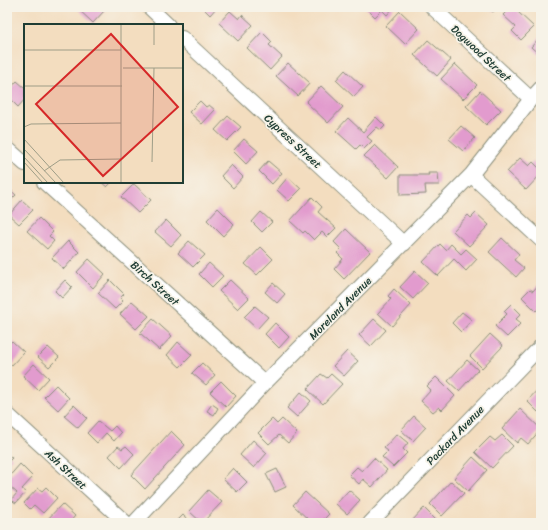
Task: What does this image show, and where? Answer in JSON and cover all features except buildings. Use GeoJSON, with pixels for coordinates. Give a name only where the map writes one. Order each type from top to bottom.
{"type":"FeatureCollection","features":[{"type":"Feature","properties":{"kind":"street"},"geometry":{"type":"LineString","coordinates":[[149,7],[167,24]]}},
{"type":"Feature","properties":{"kind":"street","name":"Dogwood Street"},"geometry":{"type":"LineString","coordinates":[[432,7],[531,99]]}},
{"type":"Feature","properties":{"kind":"street","name":"Cypress Street"},"geometry":{"type":"LineString","coordinates":[[183,39],[404,244]]}},
{"type":"Feature","properties":{"kind":"street","name":"Moreland Avenue"},"geometry":{"type":"LineString","coordinates":[[134,523],[265,383],[471,176],[541,88]]}},
{"type":"Feature","properties":{"kind":"street"},"geometry":{"type":"LineString","coordinates":[[7,148],[24,163]]}},
{"type":"Feature","properties":{"kind":"street"},"geometry":{"type":"LineString","coordinates":[[471,176],[541,240]]}},
{"type":"Feature","properties":{"kind":"street","name":"Birch Street"},"geometry":{"type":"LineString","coordinates":[[45,183],[265,383]]}},
{"type":"Feature","properties":{"kind":"street","name":"Packard Avenue"},"geometry":{"type":"LineString","coordinates":[[370,523],[541,346]]}},
{"type":"Feature","properties":{"kind":"street","name":"Ash Street"},"geometry":{"type":"LineString","coordinates":[[7,414],[126,523]]}}]}
